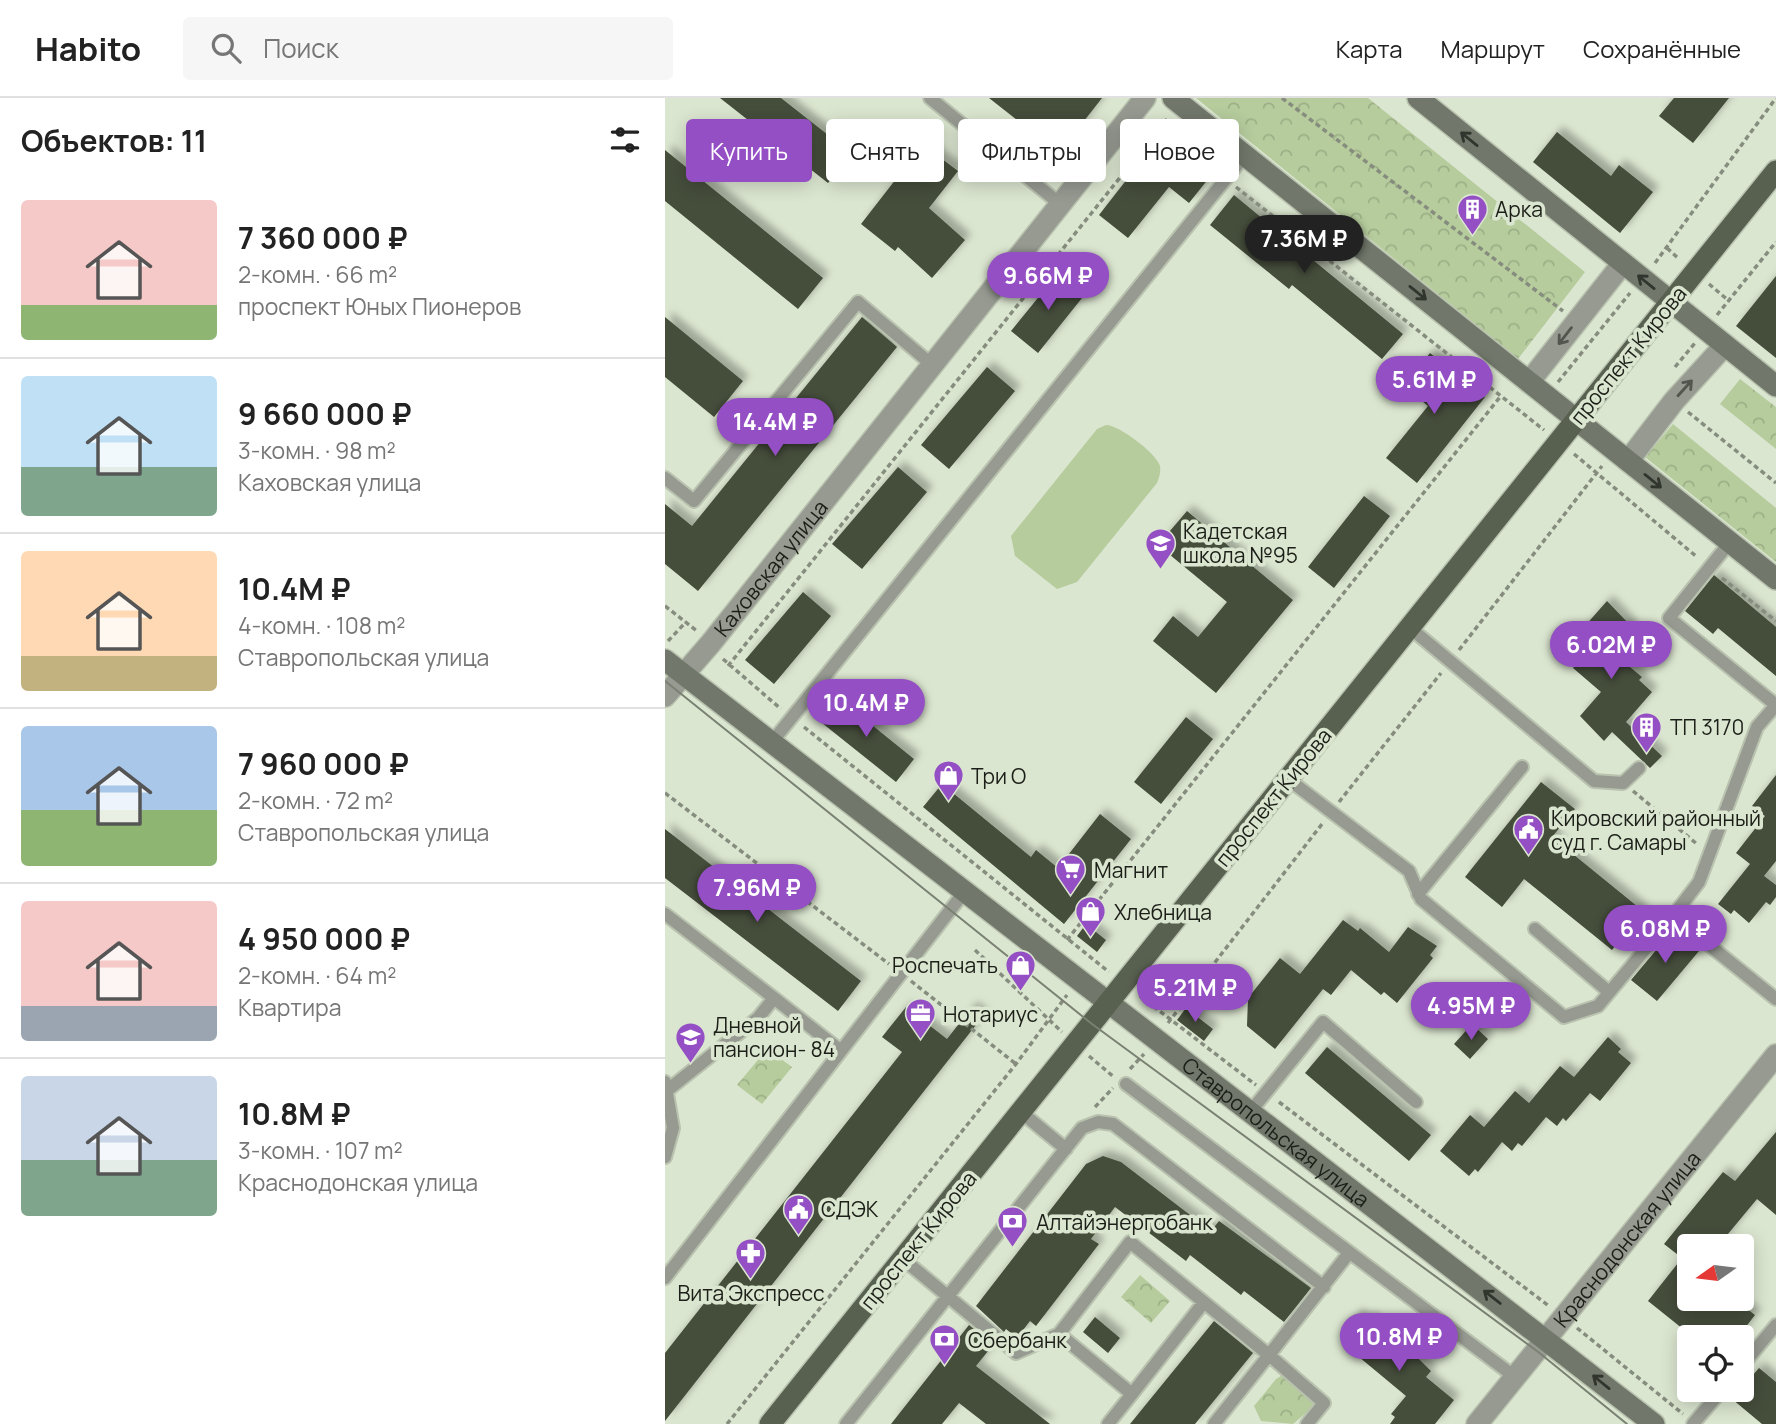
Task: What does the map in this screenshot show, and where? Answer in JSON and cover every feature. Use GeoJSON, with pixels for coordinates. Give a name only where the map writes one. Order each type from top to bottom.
{"type":"FeatureCollection","features":[{"type":"Feature","properties":{"kind":"main road","name":"проспект Кирова"},"geometry":{"type":"LineString","coordinates":[[770,1424],[1776,171]]}},
{"type":"Feature","properties":{"kind":"street"},"geometry":{"type":"LineString","coordinates":[[1417,98],[1776,386]]}},
{"type":"Feature","properties":{"kind":"street"},"geometry":{"type":"LineString","coordinates":[[1177,101],[1776,579]]}},
{"type":"Feature","properties":{"kind":"street","name":"Каховская улица"},"geometry":{"type":"LineString","coordinates":[[665,696],[685,676],[1141,104]]}},
{"type":"Feature","properties":{"kind":"street"},"geometry":{"type":"LineString","coordinates":[[1529,382],[1623,263]]}},
{"type":"Feature","properties":{"kind":"street"},"geometry":{"type":"LineString","coordinates":[[1620,455],[1674,401],[1724,345]]}},
{"type":"Feature","properties":{"kind":"street","name":"Ставропольская улица"},"geometry":{"type":"LineString","coordinates":[[665,660],[1654,1424]]}},
{"type":"Feature","properties":{"kind":"street","name":"Краснодонская улица"},"geometry":{"type":"LineString","coordinates":[[1477,1424],[1774,1062]]}},
{"type":"Feature","properties":{"kind":"lane"},"geometry":{"type":"LineString","coordinates":[[930,98],[1060,204]]}},
{"type":"Feature","properties":{"kind":"lane"},"geometry":{"type":"LineString","coordinates":[[1239,162],[1245,155]]}},
{"type":"Feature","properties":{"kind":"lane"},"geometry":{"type":"LineString","coordinates":[[772,742],[1223,182]]}},
{"type":"Feature","properties":{"kind":"lane"},"geometry":{"type":"LineString","coordinates":[[665,478],[694,502],[858,302],[924,358]]}},
{"type":"Feature","properties":{"kind":"lane"},"geometry":{"type":"LineString","coordinates":[[1288,779],[1409,871],[1418,894],[1564,1017],[1598,1006],[1699,882],[1757,727],[1776,705],[1669,618],[1730,542]]}},
{"type":"Feature","properties":{"kind":"lane"},"geometry":{"type":"LineString","coordinates":[[1409,627],[1594,781],[1623,783],[1639,768]]}},
{"type":"Feature","properties":{"kind":"lane"},"geometry":{"type":"LineString","coordinates":[[1418,894],[1523,766]]}},
{"type":"Feature","properties":{"kind":"lane"},"geometry":{"type":"LineString","coordinates":[[665,1278],[965,891]]}},
{"type":"Feature","properties":{"kind":"lane"},"geometry":{"type":"LineString","coordinates":[[665,914],[841,1051]]}},
{"type":"Feature","properties":{"kind":"lane"},"geometry":{"type":"LineString","coordinates":[[1673,916],[1776,999]]}},
{"type":"Feature","properties":{"kind":"lane"},"geometry":{"type":"LineString","coordinates":[[1535,929],[1609,992]]}},
{"type":"Feature","properties":{"kind":"lane"},"geometry":{"type":"LineString","coordinates":[[665,1157],[673,1128],[667,1085],[758,1018],[774,999]]}},
{"type":"Feature","properties":{"kind":"lane"},"geometry":{"type":"LineString","coordinates":[[1251,1111],[1323,1022],[1416,1102]]}},
{"type":"Feature","properties":{"kind":"lane"},"geometry":{"type":"LineString","coordinates":[[1123,1083],[1515,1377]]}},
{"type":"Feature","properties":{"kind":"lane"},"geometry":{"type":"LineString","coordinates":[[1021,1112],[1066,1149]]}},
{"type":"Feature","properties":{"kind":"lane"},"geometry":{"type":"LineString","coordinates":[[846,1424],[1082,1128],[1098,1122],[1113,1124],[1324,1287]]}},
{"type":"Feature","properties":{"kind":"lane"},"geometry":{"type":"LineString","coordinates":[[903,1259],[1016,1353],[1059,1334],[1130,1242],[1324,1404],[1307,1424]]}},
{"type":"Feature","properties":{"kind":"lane"},"geometry":{"type":"LineString","coordinates":[[1214,1424],[1349,1253]]}},
{"type":"Feature","properties":{"kind":"lane"},"geometry":{"type":"LineString","coordinates":[[1108,1424],[1204,1302]]}},
{"type":"Feature","properties":{"kind":"lane"},"geometry":{"type":"LineString","coordinates":[[1754,1353],[1775,1330]]}},
{"type":"Feature","properties":{"kind":"lane"},"geometry":{"type":"LineString","coordinates":[[1059,1334],[1132,1394]]}},
{"type":"Feature","properties":{"kind":"lane"},"geometry":{"type":"LineString","coordinates":[[1693,1423],[1711,1402]]}},
{"type":"Feature","properties":{"kind":"path"},"geometry":{"type":"LineString","coordinates":[[1282,98],[1594,337]]}},
{"type":"Feature","properties":{"kind":"path"},"geometry":{"type":"LineString","coordinates":[[1167,119],[1177,101]]}},
{"type":"Feature","properties":{"kind":"path"},"geometry":{"type":"LineString","coordinates":[[1141,104],[1155,119]]}},
{"type":"Feature","properties":{"kind":"path"},"geometry":{"type":"LineString","coordinates":[[728,666],[1120,179]]}},
{"type":"Feature","properties":{"kind":"path"},"geometry":{"type":"LineString","coordinates":[[1229,182],[1559,441],[1776,621]]}},
{"type":"Feature","properties":{"kind":"path"},"geometry":{"type":"LineString","coordinates":[[1674,369],[1776,242]]}},
{"type":"Feature","properties":{"kind":"path"},"geometry":{"type":"LineString","coordinates":[[1067,940],[1500,397]]}},
{"type":"Feature","properties":{"kind":"path"},"geometry":{"type":"LineString","coordinates":[[1674,401],[1776,483]]}},
{"type":"Feature","properties":{"kind":"path"},"geometry":{"type":"LineString","coordinates":[[1258,1086],[1170,1020],[1597,473],[1620,455]]}},
{"type":"Feature","properties":{"kind":"path"},"geometry":{"type":"LineString","coordinates":[[665,606],[711,643],[728,666],[1095,962],[1057,1006],[1050,1022],[727,1424]]}},
{"type":"Feature","properties":{"kind":"path"},"geometry":{"type":"LineString","coordinates":[[665,644],[685,622]]}},
{"type":"Feature","properties":{"kind":"path"},"geometry":{"type":"LineString","coordinates":[[1623,783],[1709,854]]}},
{"type":"Feature","properties":{"kind":"path"},"geometry":{"type":"LineString","coordinates":[[665,793],[1016,1064]]}},
{"type":"Feature","properties":{"kind":"path"},"geometry":{"type":"LineString","coordinates":[[975,950],[1050,1022],[1123,1083]]}},
{"type":"Feature","properties":{"kind":"path"},"geometry":{"type":"LineString","coordinates":[[1269,1094],[1564,1317],[1693,1423]]}},
{"type":"Feature","properties":{"kind":"green space"},"geometry":{"type":"Polygon","coordinates":[[[1196,98],[1368,98],[1585,272],[1518,359],[1239,133],[1239,119],[1222,119],[1196,98]]]}},
{"type":"Feature","properties":{"kind":"green space"},"geometry":{"type":"Polygon","coordinates":[[[1740,379],[1776,407],[1776,449],[1720,404],[1740,379]]]}},
{"type":"Feature","properties":{"kind":"green space"},"geometry":{"type":"Polygon","coordinates":[[[1673,424],[1776,508],[1776,562],[1645,457],[1673,424]]]}},
{"type":"Feature","properties":{"kind":"green space"},"geometry":{"type":"Polygon","coordinates":[[[1106,425],[1145,447],[1160,466],[1159,477],[1157,483],[1077,582],[1057,589],[1015,556],[1011,536],[1097,429],[1106,425]]]}},
{"type":"Feature","properties":{"kind":"green space"},"geometry":{"type":"Polygon","coordinates":[[[767,1049],[792,1067],[762,1104],[737,1085],[767,1049]]]}},
{"type":"Feature","properties":{"kind":"green space"},"geometry":{"type":"Polygon","coordinates":[[[1140,1275],[1170,1301],[1151,1323],[1121,1297],[1140,1275]]]}},
{"type":"Feature","properties":{"kind":"green space"},"geometry":{"type":"Polygon","coordinates":[[[1292,1369],[1320,1401],[1293,1424],[1261,1421],[1254,1406],[1276,1379],[1292,1369]]]}},
{"type":"Feature","properties":{"kind":"building"},"geometry":{"type":"Polygon","coordinates":[[[720,98],[781,98],[808,119],[747,119],[720,98]]]}},
{"type":"Feature","properties":{"kind":"building"},"geometry":{"type":"Polygon","coordinates":[[[989,98],[1102,98],[1086,119],[1016,119],[989,98]]]}},
{"type":"Feature","properties":{"kind":"building"},"geometry":{"type":"Polygon","coordinates":[[[1674,98],[1729,98],[1693,143],[1659,116],[1674,98]]]}},
{"type":"Feature","properties":{"kind":"building"},"geometry":{"type":"Polygon","coordinates":[[[812,122],[826,133],[826,181],[812,170],[812,122]]]}},
{"type":"Feature","properties":{"kind":"building"},"geometry":{"type":"Polygon","coordinates":[[[1557,132],[1611,176],[1619,165],[1653,192],[1620,233],[1533,162],[1557,132]]]}},
{"type":"Feature","properties":{"kind":"building"},"geometry":{"type":"Polygon","coordinates":[[[665,150],[686,167],[686,182],[704,182],[823,278],[798,309],[665,201],[665,150]]]}},
{"type":"Feature","properties":{"kind":"building"},"geometry":{"type":"Polygon","coordinates":[[[944,160],[958,171],[929,208],[965,240],[932,278],[898,247],[895,251],[861,224],[894,182],[944,182],[944,160]]]}},
{"type":"Feature","properties":{"kind":"building"},"geometry":{"type":"Polygon","coordinates":[[[1125,182],[1206,182],[1189,203],[1169,187],[1128,238],[1099,215],[1125,182]]]}},
{"type":"Feature","properties":{"kind":"building"},"geometry":{"type":"Polygon","coordinates":[[[1234,195],[1403,334],[1382,359],[1292,285],[1289,289],[1210,225],[1234,195]]]}},
{"type":"Feature","properties":{"kind":"building"},"geometry":{"type":"Polygon","coordinates":[[[1059,272],[1086,293],[1038,353],[1011,331],[1059,272]]]}},
{"type":"Feature","properties":{"kind":"building"},"geometry":{"type":"Polygon","coordinates":[[[1776,276],[1776,358],[1736,326],[1776,276]]]}},
{"type":"Feature","properties":{"kind":"building"},"geometry":{"type":"Polygon","coordinates":[[[665,317],[743,381],[714,417],[665,377],[665,317]]]}},
{"type":"Feature","properties":{"kind":"building"},"geometry":{"type":"Polygon","coordinates":[[[862,317],[897,347],[698,591],[665,564],[665,504],[692,526],[862,317]]]}},
{"type":"Feature","properties":{"kind":"building"},"geometry":{"type":"Polygon","coordinates":[[[1430,353],[1485,397],[1417,483],[1386,458],[1428,406],[1404,386],[1430,353]]]}},
{"type":"Feature","properties":{"kind":"building"},"geometry":{"type":"Polygon","coordinates":[[[987,367],[1015,391],[949,469],[921,445],[987,367]]]}},
{"type":"Feature","properties":{"kind":"building"},"geometry":{"type":"Polygon","coordinates":[[[898,467],[927,492],[862,569],[832,544],[898,467]]]}},
{"type":"Feature","properties":{"kind":"building"},"geometry":{"type":"Polygon","coordinates":[[[1364,496],[1390,516],[1334,588],[1308,567],[1364,496]]]}},
{"type":"Feature","properties":{"kind":"building"},"geometry":{"type":"Polygon","coordinates":[[[1187,511],[1293,600],[1216,693],[1153,641],[1173,616],[1198,637],[1227,602],[1158,545],[1187,511]]]}},
{"type":"Feature","properties":{"kind":"building"},"geometry":{"type":"Polygon","coordinates":[[[1714,575],[1776,627],[1776,676],[1718,628],[1713,634],[1685,611],[1714,575]]]}},
{"type":"Feature","properties":{"kind":"building"},"geometry":{"type":"Polygon","coordinates":[[[803,592],[831,616],[774,684],[745,660],[803,592]]]}},
{"type":"Feature","properties":{"kind":"building"},"geometry":{"type":"Polygon","coordinates":[[[1607,601],[1633,628],[1612,652],[1642,677],[1639,680],[1652,692],[1626,722],[1662,756],[1650,768],[1612,732],[1604,741],[1580,716],[1601,692],[1573,668],[1575,665],[1561,653],[1607,601]]]}},
{"type":"Feature","properties":{"kind":"building"},"geometry":{"type":"Polygon","coordinates":[[[836,696],[914,759],[896,782],[817,719],[836,696]]]}},
{"type":"Feature","properties":{"kind":"building"},"geometry":{"type":"Polygon","coordinates":[[[1186,717],[1213,739],[1161,804],[1134,782],[1186,717]]]}},
{"type":"Feature","properties":{"kind":"building"},"geometry":{"type":"Polygon","coordinates":[[[1776,775],[1776,861],[1764,876],[1776,885],[1776,897],[1770,905],[1766,902],[1749,923],[1734,910],[1731,914],[1718,904],[1750,864],[1736,853],[1765,816],[1752,806],[1776,775]]]}},
{"type":"Feature","properties":{"kind":"building","name":"Кировский районный суд г. Самары"},"geometry":{"type":"Polygon","coordinates":[[[1541,782],[1575,809],[1552,837],[1643,911],[1612,950],[1524,879],[1502,907],[1465,877],[1541,782]]]}},
{"type":"Feature","properties":{"kind":"building"},"geometry":{"type":"Polygon","coordinates":[[[942,784],[1031,857],[1036,850],[1058,868],[1100,814],[1131,839],[1064,924],[923,807],[942,784]]]}},
{"type":"Feature","properties":{"kind":"building"},"geometry":{"type":"Polygon","coordinates":[[[665,829],[861,981],[838,1011],[665,878],[665,829]]]}},
{"type":"Feature","properties":{"kind":"building"},"geometry":{"type":"Polygon","coordinates":[[[1343,920],[1358,931],[1360,928],[1389,952],[1408,927],[1437,946],[1430,955],[1433,958],[1397,1003],[1384,992],[1381,995],[1351,970],[1331,995],[1323,989],[1275,1049],[1247,1026],[1248,998],[1280,958],[1300,974],[1343,920]]]}},
{"type":"Feature","properties":{"kind":"building"},"geometry":{"type":"Polygon","coordinates":[[[1086,924],[1106,940],[1097,952],[1077,936],[1086,924]]]}},
{"type":"Feature","properties":{"kind":"building"},"geometry":{"type":"Polygon","coordinates":[[[1673,930],[1699,951],[1657,1001],[1631,980],[1673,930]]]}},
{"type":"Feature","properties":{"kind":"building"},"geometry":{"type":"Polygon","coordinates":[[[906,1007],[947,1039],[972,1007],[983,1016],[665,1421],[665,1353],[902,1052],[882,1037],[906,1007]]]}},
{"type":"Feature","properties":{"kind":"building"},"geometry":{"type":"Polygon","coordinates":[[[1186,1008],[1213,1029],[1204,1041],[1177,1020],[1186,1008]]]}},
{"type":"Feature","properties":{"kind":"building"},"geometry":{"type":"Polygon","coordinates":[[[1472,1024],[1488,1039],[1470,1059],[1454,1044],[1472,1024]]]}},
{"type":"Feature","properties":{"kind":"building"},"geometry":{"type":"Polygon","coordinates":[[[1608,1037],[1621,1049],[1618,1052],[1631,1063],[1600,1101],[1590,1093],[1566,1121],[1563,1118],[1557,1126],[1546,1117],[1522,1146],[1518,1143],[1512,1151],[1502,1142],[1478,1172],[1475,1169],[1469,1176],[1440,1151],[1470,1115],[1484,1127],[1515,1091],[1529,1103],[1560,1066],[1574,1077],[1608,1037]]]}},
{"type":"Feature","properties":{"kind":"building"},"geometry":{"type":"Polygon","coordinates":[[[1327,1047],[1431,1135],[1409,1161],[1305,1073],[1327,1047]]]}},
{"type":"Feature","properties":{"kind":"building"},"geometry":{"type":"Polygon","coordinates":[[[1776,1132],[1776,1215],[1757,1199],[1728,1234],[1677,1234],[1677,1254],[1664,1244],[1723,1172],[1735,1181],[1776,1132]]]}},
{"type":"Feature","properties":{"kind":"building"},"geometry":{"type":"Polygon","coordinates":[[[1103,1156],[1121,1162],[1211,1231],[1219,1221],[1311,1288],[1284,1322],[1244,1291],[1241,1295],[1190,1255],[1186,1261],[1115,1207],[1091,1239],[1099,1244],[1036,1326],[1030,1321],[1017,1338],[1006,1329],[1004,1332],[976,1306],[1086,1164],[1103,1156]]]}},
{"type":"Feature","properties":{"kind":"building"},"geometry":{"type":"Polygon","coordinates":[[[1677,1264],[1677,1311],[1750,1311],[1755,1315],[1747,1325],[1678,1325],[1648,1301],[1677,1264]]]}},
{"type":"Feature","properties":{"kind":"building"},"geometry":{"type":"Polygon","coordinates":[[[1357,1314],[1365,1321],[1369,1317],[1416,1356],[1431,1371],[1426,1377],[1454,1400],[1435,1424],[1390,1424],[1395,1417],[1391,1414],[1406,1396],[1353,1352],[1356,1348],[1340,1335],[1357,1314]]]}},
{"type":"Feature","properties":{"kind":"building"},"geometry":{"type":"Polygon","coordinates":[[[1095,1317],[1120,1338],[1108,1353],[1083,1332],[1095,1317]]]}},
{"type":"Feature","properties":{"kind":"building"},"geometry":{"type":"Polygon","coordinates":[[[1214,1321],[1253,1353],[1195,1424],[1130,1424],[1214,1321]]]}},
{"type":"Feature","properties":{"kind":"building"},"geometry":{"type":"Polygon","coordinates":[[[969,1325],[993,1345],[976,1366],[1050,1424],[986,1424],[959,1403],[942,1424],[891,1424],[969,1325]]]}},
{"type":"Feature","properties":{"kind":"building"},"geometry":{"type":"Polygon","coordinates":[[[1759,1368],[1776,1382],[1776,1424],[1762,1424],[1736,1402],[1754,1402],[1754,1374],[1759,1368]]]}},
{"type":"Feature","properties":{"kind":"tram line"},"geometry":{"type":"LineString","coordinates":[[665,681],[1092,1024],[1537,1351],[1627,1424]]}},
{"type":"Feature","properties":{"kind":"place","name":"Арка"},"geometry":{"type":"Point","coordinates":[1472,236]}},
{"type":"Feature","properties":{"kind":"place","name":"Кадетская школа №95"},"geometry":{"type":"Point","coordinates":[1160,570]}},
{"type":"Feature","properties":{"kind":"place","name":"ТП 3170"},"geometry":{"type":"Point","coordinates":[1647,754]}},
{"type":"Feature","properties":{"kind":"place","name":"Три О"},"geometry":{"type":"Point","coordinates":[948,803]}},
{"type":"Feature","properties":{"kind":"place","name":"Кировский районный суд г. Самары"},"geometry":{"type":"Point","coordinates":[1528,857]}},
{"type":"Feature","properties":{"kind":"place","name":"Магнит"},"geometry":{"type":"Point","coordinates":[1071,897]}},
{"type":"Feature","properties":{"kind":"place","name":"Хлебница"},"geometry":{"type":"Point","coordinates":[1091,939]}},
{"type":"Feature","properties":{"kind":"place","name":"Роспечать"},"geometry":{"type":"Point","coordinates":[1021,992]}},
{"type":"Feature","properties":{"kind":"place","name":"Нотариус"},"geometry":{"type":"Point","coordinates":[920,1041]}},
{"type":"Feature","properties":{"kind":"place","name":"Дневной пансион- 84"},"geometry":{"type":"Point","coordinates":[690,1064]}},
{"type":"Feature","properties":{"kind":"place","name":"СДЭК"},"geometry":{"type":"Point","coordinates":[798,1236]}},
{"type":"Feature","properties":{"kind":"place","name":"Алтайэнергобанк"},"geometry":{"type":"Point","coordinates":[1013,1249]}},
{"type":"Feature","properties":{"kind":"place","name":"Вита Экспресс"},"geometry":{"type":"Point","coordinates":[751,1280]}},
{"type":"Feature","properties":{"kind":"place","name":"Сбербанк"},"geometry":{"type":"Point","coordinates":[945,1367]}}]}
